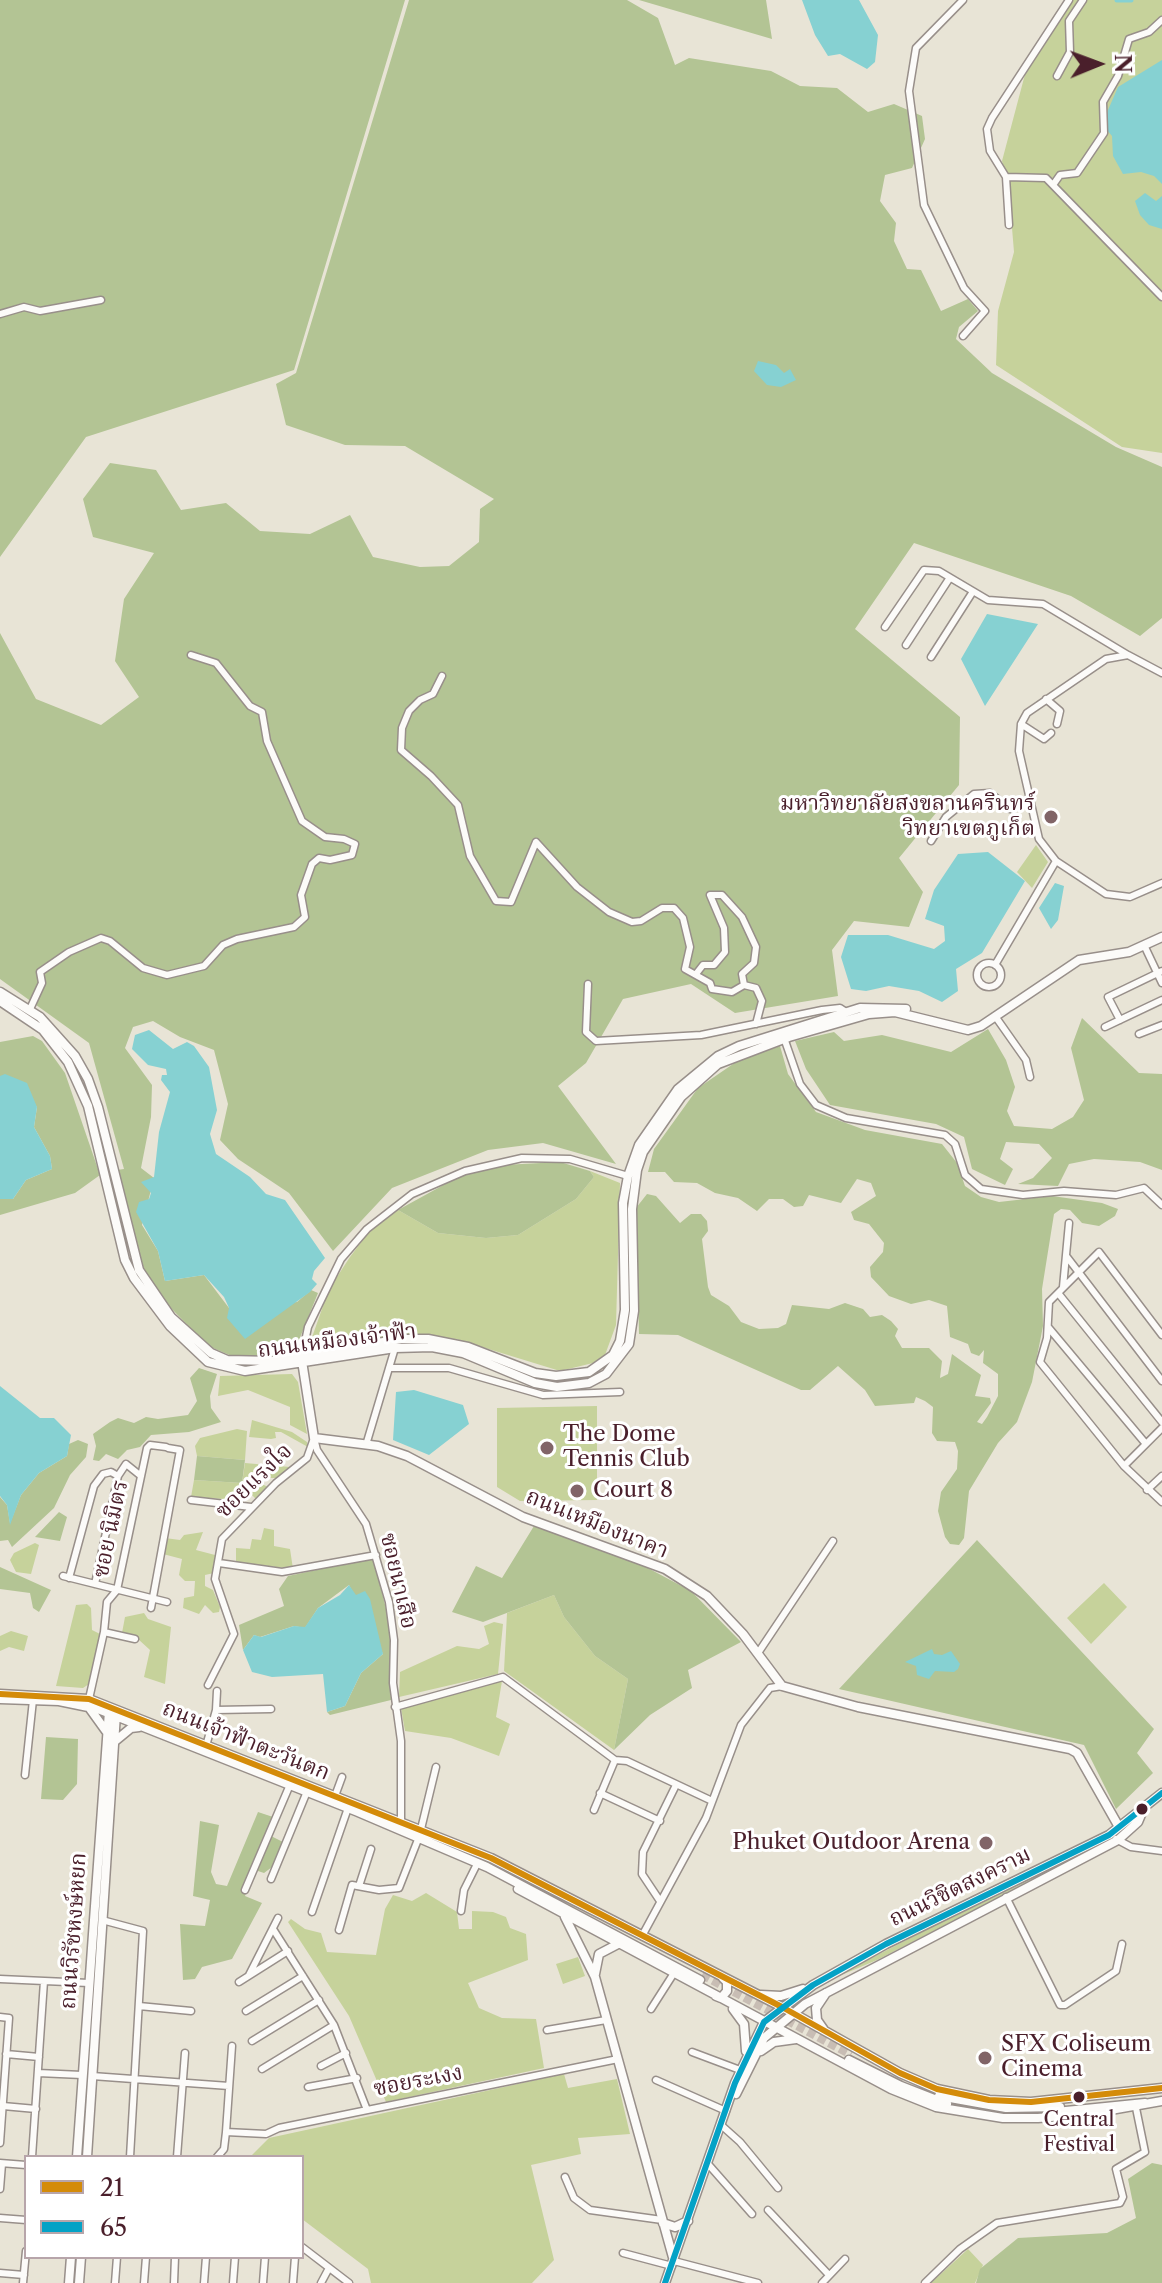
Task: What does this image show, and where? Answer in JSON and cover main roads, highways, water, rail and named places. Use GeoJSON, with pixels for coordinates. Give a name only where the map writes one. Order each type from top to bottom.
{"type":"FeatureCollection","features":[{"type":"Feature","properties":{"kind":"main road","name":"ถนนเหมืองเจ้าฟ้า"},"geometry":{"type":"LineString","coordinates":[[0,1001],[43,1030],[56,1044],[79,1084],[95,1131],[125,1260],[144,1294],[170,1326],[208,1362],[229,1370],[302,1360],[401,1339],[428,1339],[468,1347],[535,1373],[576,1377],[602,1365],[613,1355],[620,1341],[629,1310],[633,1187],[643,1152],[681,1097],[702,1076],[718,1064],[783,1035],[846,1020],[895,1012],[968,1030],[995,1016],[1079,960],[1129,952],[1162,937]]}},
{"type":"Feature","properties":{"kind":"main road","name":"ถนนเหมืองเจ้าฟ้า"},"geometry":{"type":"LineString","coordinates":[[0,992],[30,1009],[57,1033],[88,1079],[133,1254],[149,1286],[171,1317],[211,1353],[227,1360],[273,1365]]}},
{"type":"Feature","properties":{"kind":"main road","name":"ถนนเหมืองเจ้าฟ้า"},"geometry":{"type":"LineString","coordinates":[[302,1360],[395,1348],[445,1350],[481,1360],[535,1383],[576,1386],[606,1374],[620,1361],[633,1334],[623,1203],[628,1176],[639,1145],[678,1089],[718,1056],[846,1012],[895,1006],[914,1011],[936,1023]]}},
{"type":"Feature","properties":{"kind":"main road"},"geometry":{"type":"LineString","coordinates":[[79,1084],[88,1079]]}},
{"type":"Feature","properties":{"kind":"main road","name":"ซอยนาเสือ"},"geometry":{"type":"LineString","coordinates":[[302,1360],[314,1438]]}},
{"type":"Feature","properties":{"kind":"main road","name":"ถนนเหมืองนาคา"},"geometry":{"type":"LineString","coordinates":[[314,1438],[366,1445],[407,1456],[523,1517],[665,1569],[707,1596],[758,1653],[782,1686],[858,1707],[1070,1749],[1077,1753],[1119,1827]]}},
{"type":"Feature","properties":{"kind":"main road","name":"ถนนเจ้าฟ้าตะวันตก"},"geometry":{"type":"LineString","coordinates":[[0,1696],[88,1702]]}},
{"type":"Feature","properties":{"kind":"main road","name":"ถนนเจ้าฟ้าตะวันตก"},"geometry":{"type":"LineString","coordinates":[[0,1696],[88,1702],[401,1821],[420,1833]]}},
{"type":"Feature","properties":{"kind":"main road"},"geometry":{"type":"LineString","coordinates":[[88,1702],[106,1731]]}},
{"type":"Feature","properties":{"kind":"main road","name":"ถนนเจ้าฟ้าตะวันตก"},"geometry":{"type":"LineString","coordinates":[[113,1712],[144,1728],[306,1794],[420,1833],[473,1858]]}},
{"type":"Feature","properties":{"kind":"main road","name":"ถนนวิรัชหงษ์หยก"},"geometry":{"type":"LineString","coordinates":[[77,2155],[102,1920],[106,1731],[113,1712]]}},
{"type":"Feature","properties":{"kind":"main road","name":"ถนนวิรัชหงษ์หยก"},"geometry":{"type":"LineString","coordinates":[[91,2026],[89,1983],[113,1742],[113,1712]]}},
{"type":"Feature","properties":{"kind":"main road"},"geometry":{"type":"LineString","coordinates":[[113,1742],[131,1728],[144,1728]]}},
{"type":"Feature","properties":{"kind":"main road","name":"ถนนวิชิตสงคราม"},"geometry":{"type":"LineString","coordinates":[[724,2119],[764,2022],[782,2007],[898,1937],[1109,1835],[1162,1793]]}},
{"type":"Feature","properties":{"kind":"main road","name":"ถนนวิชิตสงคราม"},"geometry":{"type":"LineString","coordinates":[[665,2283],[740,2070],[776,2027],[832,1987],[1118,1840],[1138,1822],[1143,1810]]}},
{"type":"Feature","properties":{"kind":"main road"},"geometry":{"type":"LineString","coordinates":[[473,1858],[556,1909],[726,2002],[891,2089],[936,2107],[1003,2118],[1038,2118],[1136,2108],[1162,2101]]}},
{"type":"Feature","properties":{"kind":"main road"},"geometry":{"type":"LineString","coordinates":[[473,1858],[642,1936],[838,2039]]}},
{"type":"Feature","properties":{"kind":"main road"},"geometry":{"type":"LineString","coordinates":[[473,1858],[701,1978]]}},
{"type":"Feature","properties":{"kind":"main road"},"geometry":{"type":"LineString","coordinates":[[556,1909],[569,1920],[595,1977],[673,2263]]}},
{"type":"Feature","properties":{"kind":"main road"},"geometry":{"type":"LineString","coordinates":[[595,1977],[599,1954],[609,1946],[619,1944]]}},
{"type":"Feature","properties":{"kind":"main road"},"geometry":{"type":"LineString","coordinates":[[715,1996],[721,1998],[727,1991],[727,1982],[722,1978]]}},
{"type":"Feature","properties":{"kind":"main road"},"geometry":{"type":"LineString","coordinates":[[749,1992],[781,1996],[815,1985],[822,1993]]}},
{"type":"Feature","properties":{"kind":"main road"},"geometry":{"type":"LineString","coordinates":[[832,1987],[818,2005],[816,2014],[822,2029],[838,2039],[850,2054],[917,2088],[982,2106],[1037,2109],[1138,2096],[1145,2091],[1162,2088]]}},
{"type":"Feature","properties":{"kind":"main road"},"geometry":{"type":"LineString","coordinates":[[726,2002],[744,2024],[749,2057],[771,2043],[797,2039]]}},
{"type":"Feature","properties":{"kind":"main road"},"geometry":{"type":"LineString","coordinates":[[838,2060],[840,2047],[939,2102],[968,2109],[999,2113],[1050,2112],[1139,2101],[1146,2103]]}},
{"type":"Feature","properties":{"kind":"main road","name":"ถนนวิรัชหงษ์หยก"},"geometry":{"type":"LineString","coordinates":[[87,2075],[87,2155]]}},
{"type":"Feature","properties":{"kind":"main road"},"geometry":{"type":"LineString","coordinates":[[663,2222],[675,2227],[688,2221]]}},
{"type":"Feature","properties":{"kind":"main road"},"geometry":{"type":"LineString","coordinates":[[69,2283],[71,2259]]}},
{"type":"Feature","properties":{"kind":"main road"},"geometry":{"type":"LineString","coordinates":[[79,2283],[81,2259]]}},
{"type":"Feature","properties":{"kind":"water"},"geometry":{"type":"Polygon","coordinates":[[[802,0],[859,0],[878,35],[875,62],[867,69],[840,54],[828,56],[815,35],[802,0]]]}},
{"type":"Feature","properties":{"kind":"water"},"geometry":{"type":"Polygon","coordinates":[[[1162,60],[1162,184],[1154,176],[1141,172],[1123,174],[1113,156],[1112,136],[1106,129],[1105,117],[1118,87],[1162,60]]]}},
{"type":"Feature","properties":{"kind":"water"},"geometry":{"type":"Polygon","coordinates":[[[1145,193],[1156,201],[1162,196],[1162,229],[1149,225],[1140,215],[1135,201],[1145,193]]]}},
{"type":"Feature","properties":{"kind":"water"},"geometry":{"type":"Polygon","coordinates":[[[758,361],[776,365],[784,373],[790,369],[796,380],[781,387],[767,385],[754,371],[758,361]]]}},
{"type":"Feature","properties":{"kind":"water"},"geometry":{"type":"Polygon","coordinates":[[[987,614],[1038,624],[985,706],[961,659],[987,614]]]}},
{"type":"Feature","properties":{"kind":"water"},"geometry":{"type":"Polygon","coordinates":[[[988,852],[1025,881],[982,953],[956,969],[958,991],[942,1002],[919,991],[889,986],[866,991],[851,989],[841,957],[848,935],[888,935],[934,949],[945,941],[944,926],[925,919],[934,890],[958,854],[988,852]]]}},
{"type":"Feature","properties":{"kind":"water"},"geometry":{"type":"Polygon","coordinates":[[[1055,883],[1064,886],[1058,920],[1051,929],[1039,908],[1055,883]]]}},
{"type":"Feature","properties":{"kind":"water"},"geometry":{"type":"Polygon","coordinates":[[[149,1030],[173,1049],[187,1042],[194,1046],[209,1067],[217,1110],[210,1134],[216,1154],[250,1177],[266,1194],[285,1200],[325,1258],[314,1271],[312,1279],[317,1284],[310,1292],[245,1339],[227,1318],[229,1308],[224,1297],[204,1275],[165,1281],[158,1251],[136,1212],[139,1202],[149,1199],[151,1193],[141,1182],[154,1177],[159,1132],[170,1092],[161,1080],[162,1075],[167,1075],[166,1069],[148,1065],[132,1049],[135,1035],[149,1030]]]}},
{"type":"Feature","properties":{"kind":"water"},"geometry":{"type":"Polygon","coordinates":[[[5,1074],[27,1083],[37,1107],[34,1127],[50,1156],[52,1169],[26,1180],[13,1199],[0,1199],[0,1076],[5,1074]]]}},
{"type":"Feature","properties":{"kind":"water"},"geometry":{"type":"Polygon","coordinates":[[[0,1386],[40,1418],[54,1418],[71,1435],[67,1456],[39,1473],[21,1495],[10,1525],[7,1505],[0,1496],[0,1386]]]}},
{"type":"Feature","properties":{"kind":"water"},"geometry":{"type":"Polygon","coordinates":[[[414,1390],[463,1405],[469,1424],[429,1455],[393,1440],[396,1392],[414,1390]]]}},
{"type":"Feature","properties":{"kind":"water"},"geometry":{"type":"Polygon","coordinates":[[[349,1585],[356,1595],[365,1591],[370,1599],[383,1654],[361,1673],[345,1706],[327,1712],[323,1674],[272,1677],[252,1672],[243,1650],[254,1635],[261,1637],[294,1626],[305,1627],[318,1608],[340,1595],[349,1585]]]}},
{"type":"Feature","properties":{"kind":"water"},"geometry":{"type":"Polygon","coordinates":[[[932,1649],[934,1654],[942,1655],[951,1651],[960,1664],[958,1669],[954,1672],[935,1671],[929,1679],[917,1675],[916,1666],[905,1662],[932,1649]]]}},
{"type":"Feature","properties":{"kind":"waterway"},"geometry":{"type":"LineString","coordinates":[[1117,0],[1131,0]]}},
{"type":"Feature","properties":{"kind":"tunnel"},"geometry":{"type":"LineString","coordinates":[[702,1975],[851,2055]]}},
{"type":"Feature","properties":{"kind":"place","name":"มหาวิทยาลัยสงขลานครินทร์ วิทยาเขตภูเก็ต"},"geometry":{"type":"Point","coordinates":[1051,817]}},
{"type":"Feature","properties":{"kind":"place","name":"The Dome Tennis Club"},"geometry":{"type":"Point","coordinates":[547,1448]}},
{"type":"Feature","properties":{"kind":"place","name":"Court 8"},"geometry":{"type":"Point","coordinates":[577,1491]}},
{"type":"Feature","properties":{"kind":"place","name":"Phuket Outdoor Arena"},"geometry":{"type":"Point","coordinates":[986,1843]}},
{"type":"Feature","properties":{"kind":"place","name":"SFX Coliseum Cinema"},"geometry":{"type":"Point","coordinates":[985,2058]}},
{"type":"Feature","properties":{"kind":"place","name":"Central Festival"},"geometry":{"type":"Point","coordinates":[1079,2097]}}]}
